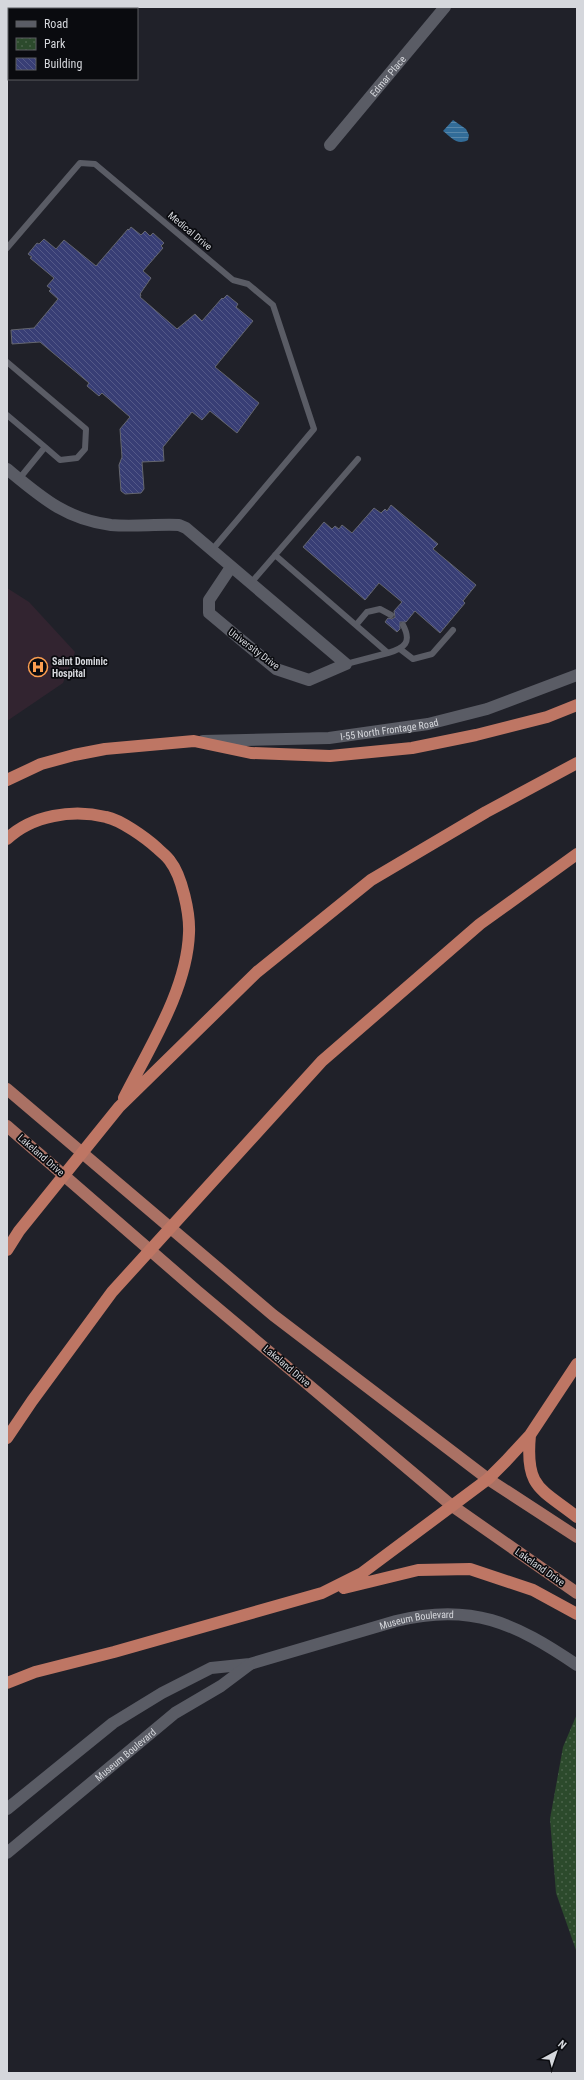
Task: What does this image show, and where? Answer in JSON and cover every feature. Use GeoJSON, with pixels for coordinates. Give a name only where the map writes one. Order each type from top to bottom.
{"type":"FeatureCollection","features":[{"type":"Feature","properties":{"kind":"highway"},"geometry":{"type":"LineString","coordinates":[[7,780],[41,764],[74,755],[105,749],[194,741],[251,753],[330,756],[412,748],[476,735],[547,716],[577,706]]}},
{"type":"Feature","properties":{"kind":"highway"},"geometry":{"type":"LineString","coordinates":[[7,1250],[19,1231],[119,1107],[257,972],[371,880],[486,812],[577,764]]}},
{"type":"Feature","properties":{"kind":"highway"},"geometry":{"type":"LineString","coordinates":[[7,840],[37,820],[74,812],[107,817],[146,838],[171,861],[185,894],[190,932],[183,973],[164,1018],[119,1107]]}},
{"type":"Feature","properties":{"kind":"highway"},"geometry":{"type":"LineString","coordinates":[[7,1438],[32,1401],[112,1292],[322,1061],[480,924],[577,854]]}},
{"type":"Feature","properties":{"kind":"highway"},"geometry":{"type":"LineString","coordinates":[[7,1089],[273,1315],[488,1479],[577,1537]]}},
{"type":"Feature","properties":{"kind":"highway","name":"Lakeland Drive"},"geometry":{"type":"LineString","coordinates":[[12,1130],[197,1291],[451,1505],[577,1593]]}},
{"type":"Feature","properties":{"kind":"highway"},"geometry":{"type":"LineString","coordinates":[[322,1593],[362,1574],[451,1505],[488,1479],[506,1462],[530,1434],[577,1364]]}},
{"type":"Feature","properties":{"kind":"highway"},"geometry":{"type":"LineString","coordinates":[[530,1434],[528,1457],[531,1473],[539,1489],[549,1498],[577,1517]]}},
{"type":"Feature","properties":{"kind":"highway"},"geometry":{"type":"LineString","coordinates":[[7,1683],[35,1672],[114,1652],[322,1593],[418,1570],[470,1569],[533,1590],[577,1614]]}},
{"type":"Feature","properties":{"kind":"street","name":"Edmar Place"},"geometry":{"type":"LineString","coordinates":[[330,145],[445,7]]}},
{"type":"Feature","properties":{"kind":"street"},"geometry":{"type":"LineString","coordinates":[[7,469],[54,506],[70,514],[111,525],[179,525],[186,528],[320,640],[346,664]]}},
{"type":"Feature","properties":{"kind":"street","name":"University Drive"},"geometry":{"type":"LineString","coordinates":[[231,567],[209,600],[210,613],[251,649],[276,669],[309,680],[346,664]]}},
{"type":"Feature","properties":{"kind":"street","name":"I-55 North Frontage Road"},"geometry":{"type":"LineString","coordinates":[[194,741],[329,738],[428,724],[487,709],[577,675]]}},
{"type":"Feature","properties":{"kind":"street","name":"Museum Boulevard"},"geometry":{"type":"LineString","coordinates":[[7,1809],[113,1723],[162,1693],[210,1668],[250,1664],[396,1621],[420,1615],[444,1613],[478,1615],[514,1627],[577,1665]]}},
{"type":"Feature","properties":{"kind":"street","name":"Museum Boulevard"},"geometry":{"type":"LineString","coordinates":[[7,1853],[175,1713],[221,1686],[250,1664]]}},
{"type":"Feature","properties":{"kind":"lane","name":"Medical Drive"},"geometry":{"type":"LineString","coordinates":[[7,248],[80,163],[95,164],[232,280],[248,284],[273,306],[314,429],[212,550]]}},
{"type":"Feature","properties":{"kind":"lane"},"geometry":{"type":"LineString","coordinates":[[7,362],[86,429],[85,449],[77,458],[60,460],[7,415]]}},
{"type":"Feature","properties":{"kind":"lane"},"geometry":{"type":"LineString","coordinates":[[19,479],[45,447]]}},
{"type":"Feature","properties":{"kind":"lane"},"geometry":{"type":"LineString","coordinates":[[251,583],[358,459]]}},
{"type":"Feature","properties":{"kind":"lane"},"geometry":{"type":"LineString","coordinates":[[275,555],[388,653]]}},
{"type":"Feature","properties":{"kind":"lane"},"geometry":{"type":"LineString","coordinates":[[356,625],[367,612],[380,608],[391,615]]}},
{"type":"Feature","properties":{"kind":"lane"},"geometry":{"type":"LineString","coordinates":[[346,664],[400,649],[406,642],[407,633],[403,625]]}},
{"type":"Feature","properties":{"kind":"lane"},"geometry":{"type":"LineString","coordinates":[[400,649],[413,659],[432,654],[453,630]]}},
{"type":"Feature","properties":{"kind":"shaded area","name":"Saint Dominic Hospital"},"geometry":{"type":"Polygon","coordinates":[[[7,588],[29,602],[75,652],[63,683],[7,721],[7,588]]]}},
{"type":"Feature","properties":{"kind":"green space"},"geometry":{"type":"Polygon","coordinates":[[[577,1714],[577,1953],[556,1893],[550,1819],[563,1747],[577,1714]]]}},
{"type":"Feature","properties":{"kind":"water"},"geometry":{"type":"Polygon","coordinates":[[[453,120],[466,129],[469,135],[468,140],[464,142],[457,141],[443,131],[453,120]]]}},
{"type":"Feature","properties":{"kind":"building"},"geometry":{"type":"Polygon","coordinates":[[[131,227],[141,235],[145,231],[150,236],[153,233],[164,243],[161,246],[163,248],[143,271],[151,278],[140,294],[140,297],[177,329],[195,314],[202,321],[222,298],[223,299],[227,295],[238,304],[236,307],[253,321],[215,367],[259,403],[237,433],[210,411],[202,420],[192,412],[163,447],[164,461],[142,462],[144,489],[141,493],[125,494],[121,491],[119,465],[122,457],[120,429],[130,417],[102,393],[99,396],[87,386],[89,383],[40,342],[12,344],[11,330],[34,328],[58,299],[49,291],[51,289],[47,286],[54,278],[30,258],[32,257],[28,254],[37,243],[39,244],[44,239],[56,249],[64,240],[96,266],[131,227]]]}},
{"type":"Feature","properties":{"kind":"building"},"geometry":{"type":"Polygon","coordinates":[[[391,505],[438,544],[433,549],[476,585],[463,601],[465,603],[440,633],[415,611],[406,622],[400,622],[400,629],[397,632],[385,622],[388,618],[392,619],[395,617],[394,611],[402,602],[379,583],[365,600],[303,547],[324,522],[332,529],[335,526],[339,529],[342,525],[352,533],[374,508],[381,513],[385,509],[387,511],[391,505]]]}},
{"type":"Feature","properties":{"kind":"place","name":"Saint Dominic Hospital"},"geometry":{"type":"Point","coordinates":[38,667]}}]}
